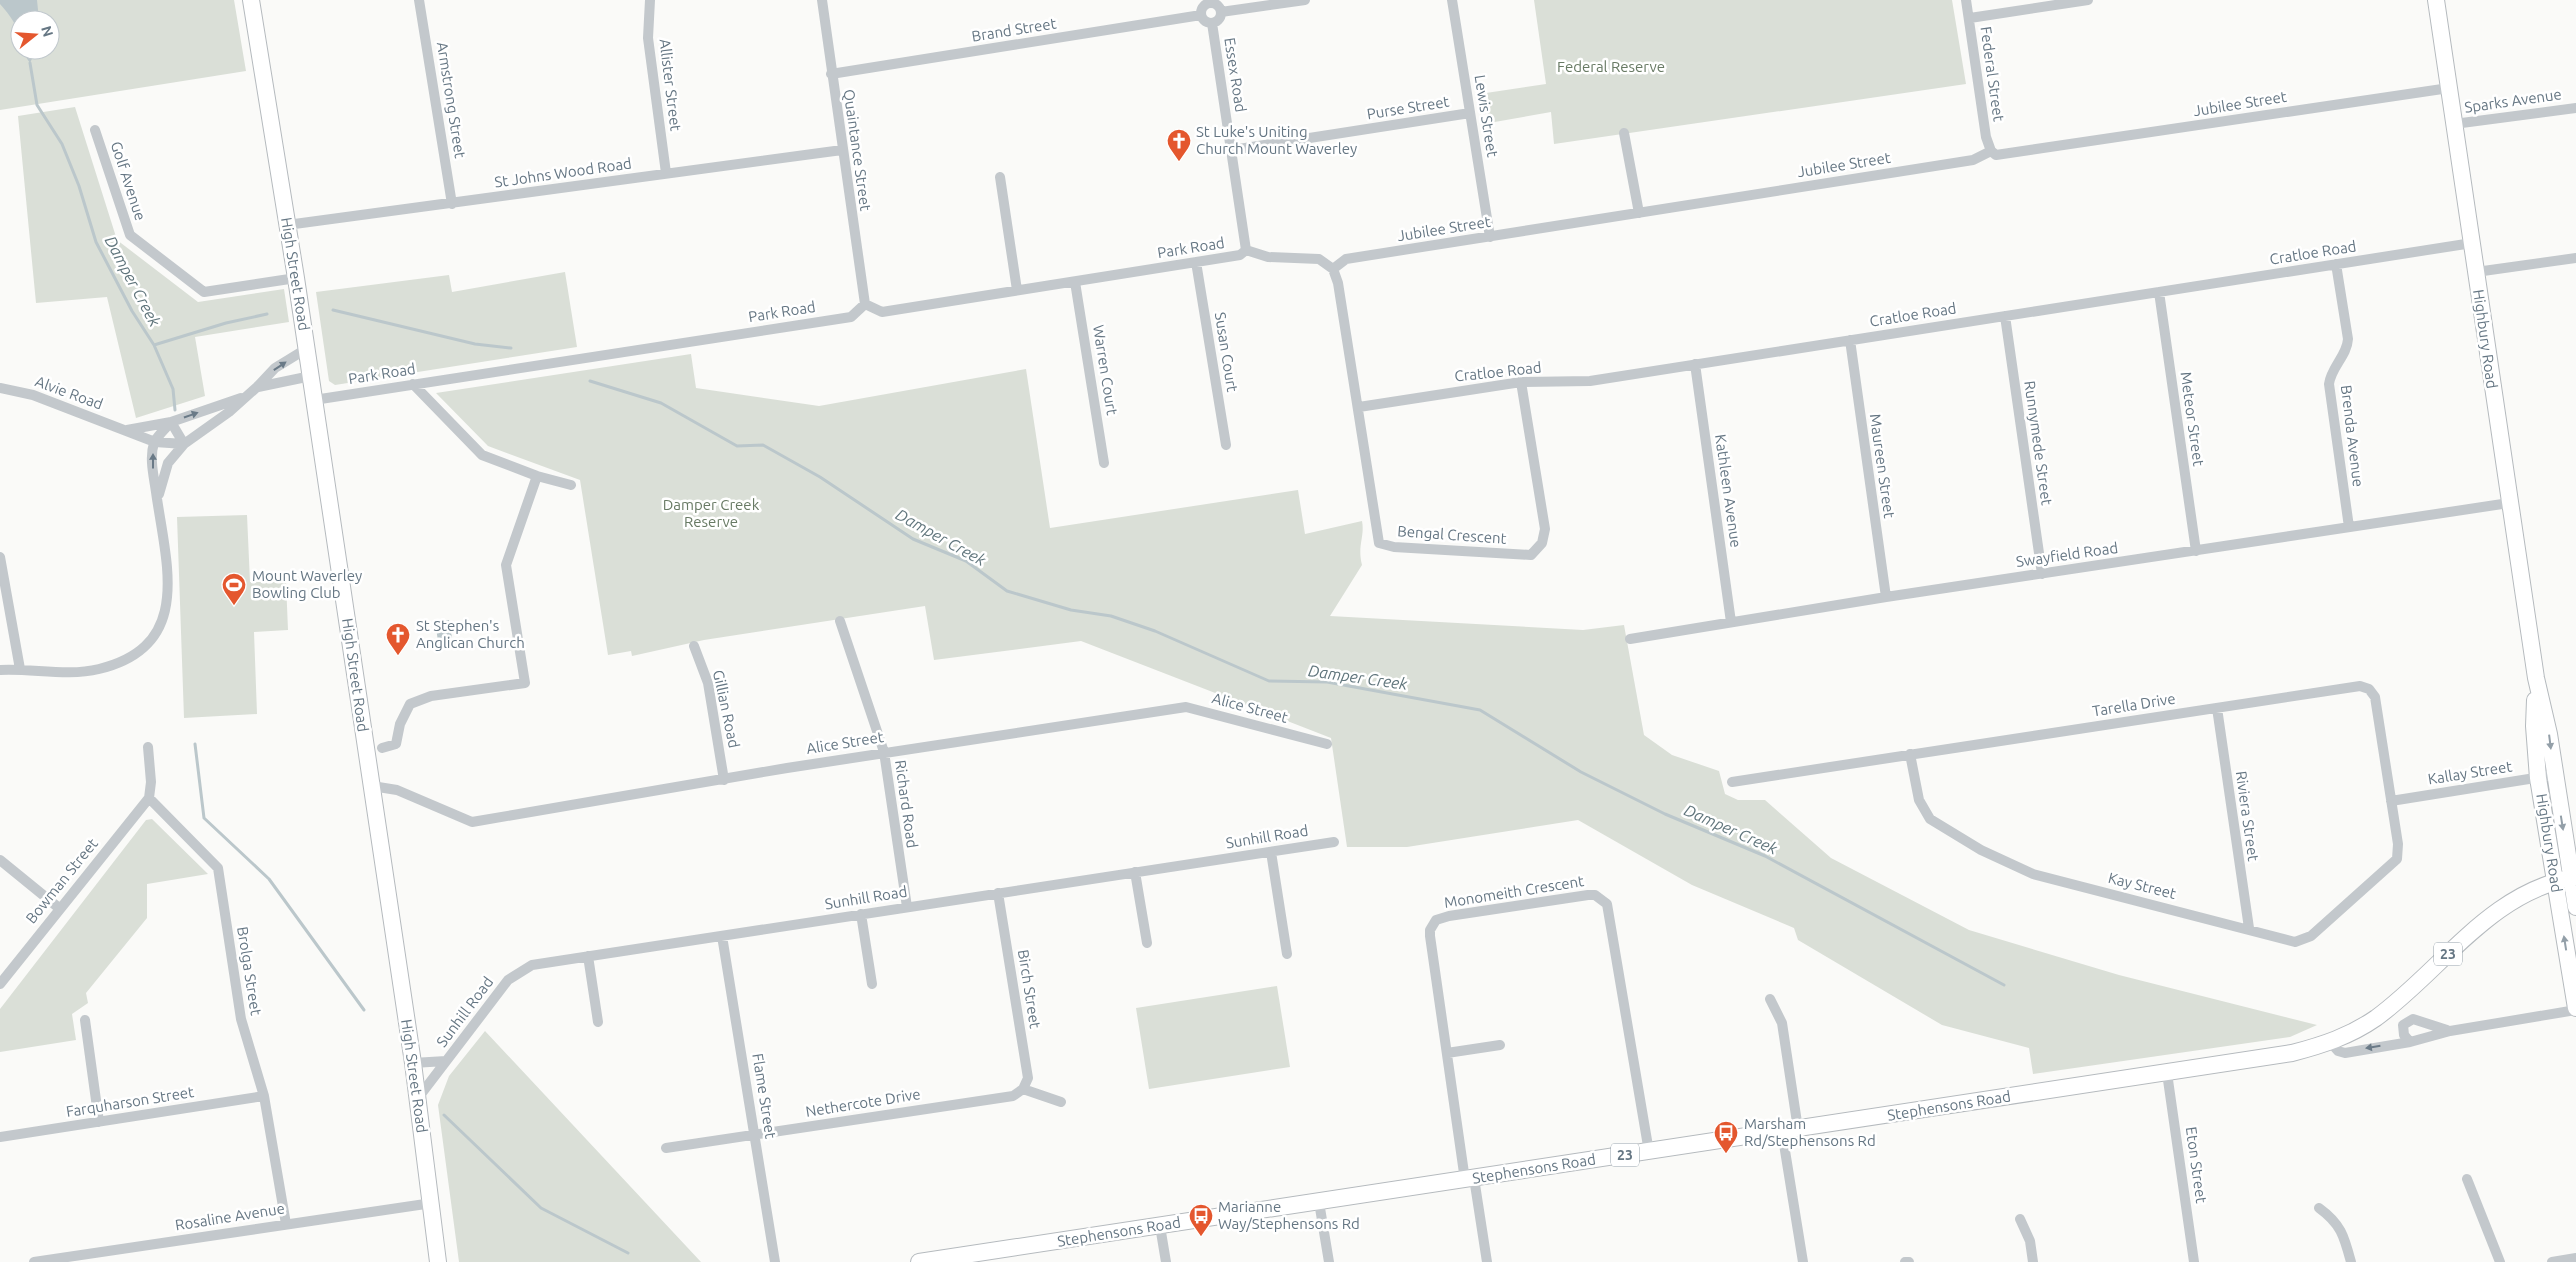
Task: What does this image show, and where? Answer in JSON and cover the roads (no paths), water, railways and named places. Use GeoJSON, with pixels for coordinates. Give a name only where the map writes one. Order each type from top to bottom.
{"type":"FeatureCollection","features":[{"type":"Feature","properties":{"kind":"main road","name":"High Street Road"},"geometry":{"type":"LineString","coordinates":[[251,0],[288,225],[372,786],[418,1098],[438,1262]]}},
{"type":"Feature","properties":{"kind":"main road","name":"Highbury Road"},"geometry":{"type":"LineString","coordinates":[[2436,0],[2536,678],[2534,726],[2567,879],[2576,907]]}},
{"type":"Feature","properties":{"kind":"main road","name":"Highbury Road"},"geometry":{"type":"LineString","coordinates":[[2567,879],[2576,1009]]}},
{"type":"Feature","properties":{"kind":"main road","name":"Stephensons Road"},"geometry":{"type":"LineString","coordinates":[[927,1261],[2292,1053],[2331,1043],[2376,1018],[2418,983],[2472,930],[2499,909],[2567,879]]}},
{"type":"Feature","properties":{"kind":"street","name":"Armstrong Street"},"geometry":{"type":"LineString","coordinates":[[419,0],[452,204]]}},
{"type":"Feature","properties":{"kind":"street","name":"Allister Street"},"geometry":{"type":"LineString","coordinates":[[650,0],[648,38],[666,173]]}},
{"type":"Feature","properties":{"kind":"street","name":"Quaintance Street"},"geometry":{"type":"LineString","coordinates":[[822,0],[865,304]]}},
{"type":"Feature","properties":{"kind":"street"},"geometry":{"type":"LineString","coordinates":[[1221,12],[1305,0]]}},
{"type":"Feature","properties":{"kind":"street","name":"Lewis Street"},"geometry":{"type":"LineString","coordinates":[[1452,0],[1490,237]]}},
{"type":"Feature","properties":{"kind":"street","name":"Federal Street"},"geometry":{"type":"LineString","coordinates":[[1966,0],[1986,137],[1991,151]]}},
{"type":"Feature","properties":{"kind":"street"},"geometry":{"type":"LineString","coordinates":[[1970,18],[2088,0]]}},
{"type":"Feature","properties":{"kind":"street"},"geometry":{"type":"LineString","coordinates":[[1209,2],[1217,6],[1221,12],[1218,20],[1212,23],[1205,21],[1201,15],[1204,6],[1209,2]]}},
{"type":"Feature","properties":{"kind":"street","name":"Brand Street"},"geometry":{"type":"LineString","coordinates":[[831,74],[1201,15]]}},
{"type":"Feature","properties":{"kind":"street","name":"Essex Road"},"geometry":{"type":"LineString","coordinates":[[1212,23],[1246,250]]}},
{"type":"Feature","properties":{"kind":"street","name":"Jubilee Street"},"geometry":{"type":"LineString","coordinates":[[1333,269],[1346,259],[1973,160],[1991,151],[1996,155],[2002,156],[2449,88]]}},
{"type":"Feature","properties":{"kind":"street","name":"Sparks Avenue"},"geometry":{"type":"LineString","coordinates":[[2454,124],[2576,108]]}},
{"type":"Feature","properties":{"kind":"street","name":"Purse Street"},"geometry":{"type":"LineString","coordinates":[[1232,150],[1470,113]]}},
{"type":"Feature","properties":{"kind":"street","name":"Golf Avenue"},"geometry":{"type":"LineString","coordinates":[[96,130],[130,235],[204,292],[296,278]]}},
{"type":"Feature","properties":{"kind":"street"},"geometry":{"type":"LineString","coordinates":[[1624,132],[1639,213]]}},
{"type":"Feature","properties":{"kind":"street","name":"St Johns Wood Road"},"geometry":{"type":"LineString","coordinates":[[288,225],[842,150]]}},
{"type":"Feature","properties":{"kind":"street"},"geometry":{"type":"LineString","coordinates":[[1000,178],[1017,290]]}},
{"type":"Feature","properties":{"kind":"street","name":"Cratloe Road"},"geometry":{"type":"LineString","coordinates":[[1358,406],[1521,382],[1590,381],[2472,243]]}},
{"type":"Feature","properties":{"kind":"street"},"geometry":{"type":"LineString","coordinates":[[1246,250],[1268,257],[1320,259],[1333,269]]}},
{"type":"Feature","properties":{"kind":"street","name":"Park Road"},"geometry":{"type":"LineString","coordinates":[[314,400],[852,317],[865,304],[882,312],[1240,256],[1246,250]]}},
{"type":"Feature","properties":{"kind":"street"},"geometry":{"type":"LineString","coordinates":[[2476,272],[2576,258]]}},
{"type":"Feature","properties":{"kind":"street","name":"Susan Court"},"geometry":{"type":"LineString","coordinates":[[1196,262],[1226,445]]}},
{"type":"Feature","properties":{"kind":"street","name":"Brenda Avenue"},"geometry":{"type":"LineString","coordinates":[[2336,264],[2348,339],[2347,345],[2333,369],[2330,384],[2349,528]]}},
{"type":"Feature","properties":{"kind":"street","name":"Bengal Crescent"},"geometry":{"type":"LineString","coordinates":[[1333,269],[1338,283],[1379,542],[1394,547],[1531,555],[1542,543],[1545,529],[1521,382]]}},
{"type":"Feature","properties":{"kind":"street","name":"Warren Court"},"geometry":{"type":"LineString","coordinates":[[1075,282],[1104,463]]}},
{"type":"Feature","properties":{"kind":"street","name":"Meteor Street"},"geometry":{"type":"LineString","coordinates":[[2159,292],[2196,551]]}},
{"type":"Feature","properties":{"kind":"street","name":"Runnymede Street"},"geometry":{"type":"LineString","coordinates":[[2005,316],[2042,574]]}},
{"type":"Feature","properties":{"kind":"street","name":"Maureen Street"},"geometry":{"type":"LineString","coordinates":[[1850,340],[1886,597]]}},
{"type":"Feature","properties":{"kind":"street"},"geometry":{"type":"LineString","coordinates":[[158,505],[161,484],[168,463],[184,444],[229,412],[244,397],[257,388],[275,368],[306,348]]}},
{"type":"Feature","properties":{"kind":"street","name":"Kathleen Avenue"},"geometry":{"type":"LineString","coordinates":[[1695,364],[1731,622]]}},
{"type":"Feature","properties":{"kind":"street"},"geometry":{"type":"LineString","coordinates":[[257,388],[310,376]]}},
{"type":"Feature","properties":{"kind":"street"},"geometry":{"type":"LineString","coordinates":[[413,384],[482,455],[537,476],[571,486]]}},
{"type":"Feature","properties":{"kind":"street","name":"Alvie Road"},"geometry":{"type":"LineString","coordinates":[[0,388],[33,395],[154,442],[184,444]]}},
{"type":"Feature","properties":{"kind":"street"},"geometry":{"type":"LineString","coordinates":[[127,430],[170,422],[244,397]]}},
{"type":"Feature","properties":{"kind":"street"},"geometry":{"type":"LineString","coordinates":[[0,670],[98,670],[125,661],[148,644],[163,622],[169,596],[152,458],[154,442],[170,422]]}},
{"type":"Feature","properties":{"kind":"street"},"geometry":{"type":"LineString","coordinates":[[170,422],[184,444]]}},
{"type":"Feature","properties":{"kind":"street"},"geometry":{"type":"LineString","coordinates":[[382,748],[396,744],[400,724],[410,704],[431,696],[525,683],[506,565],[537,476]]}},
{"type":"Feature","properties":{"kind":"street","name":"Swayfield Road"},"geometry":{"type":"LineString","coordinates":[[1630,639],[1886,597],[2509,503]]}},
{"type":"Feature","properties":{"kind":"street"},"geometry":{"type":"LineString","coordinates":[[0,557],[20,669]]}},
{"type":"Feature","properties":{"kind":"street","name":"Richard Road"},"geometry":{"type":"LineString","coordinates":[[840,621],[884,752],[907,907]]}},
{"type":"Feature","properties":{"kind":"street","name":"Gillian Road"},"geometry":{"type":"LineString","coordinates":[[694,646],[708,683],[724,780]]}},
{"type":"Feature","properties":{"kind":"street","name":"Tarella Drive"},"geometry":{"type":"LineString","coordinates":[[1732,782],[2360,686],[2369,689],[2375,698],[2398,844],[2396,859]]}},
{"type":"Feature","properties":{"kind":"street","name":"Alice Street"},"geometry":{"type":"LineString","coordinates":[[372,786],[397,790],[472,822],[884,752],[1186,707],[1327,744]]}},
{"type":"Feature","properties":{"kind":"street","name":"Riviera Street"},"geometry":{"type":"LineString","coordinates":[[2216,708],[2249,928]]}},
{"type":"Feature","properties":{"kind":"street"},"geometry":{"type":"LineString","coordinates":[[148,746],[152,782],[149,798]]}},
{"type":"Feature","properties":{"kind":"street","name":"Kay Street"},"geometry":{"type":"LineString","coordinates":[[1910,754],[1919,800],[1930,819],[1981,850],[2033,874],[2249,928],[2295,942],[2311,936],[2396,859]]}},
{"type":"Feature","properties":{"kind":"street","name":"Kallay Street"},"geometry":{"type":"LineString","coordinates":[[2391,802],[2546,776]]}},
{"type":"Feature","properties":{"kind":"street","name":"Bowman Street"},"geometry":{"type":"LineString","coordinates":[[0,984],[149,798]]}},
{"type":"Feature","properties":{"kind":"street","name":"Brolga Street"},"geometry":{"type":"LineString","coordinates":[[149,798],[218,868],[240,1019],[264,1096],[286,1224]]}},
{"type":"Feature","properties":{"kind":"street","name":"Sunhill Road"},"geometry":{"type":"LineString","coordinates":[[418,1098],[508,980],[532,965],[1334,842]]}},
{"type":"Feature","properties":{"kind":"street"},"geometry":{"type":"LineString","coordinates":[[1271,852],[1288,954]]}},
{"type":"Feature","properties":{"kind":"street"},"geometry":{"type":"LineString","coordinates":[[0,860],[59,908]]}},
{"type":"Feature","properties":{"kind":"street"},"geometry":{"type":"LineString","coordinates":[[1135,872],[1147,943]]}},
{"type":"Feature","properties":{"kind":"street","name":"Birch Street"},"geometry":{"type":"LineString","coordinates":[[998,893],[1028,1078],[1023,1089]]}},
{"type":"Feature","properties":{"kind":"street","name":"Monomeith Crescent"},"geometry":{"type":"LineString","coordinates":[[1487,1262],[1469,1179],[1447,1052],[1430,936],[1430,930],[1436,920],[1449,916],[1588,895],[1601,898],[1610,912],[1649,1152]]}},
{"type":"Feature","properties":{"kind":"street"},"geometry":{"type":"LineString","coordinates":[[861,914],[872,984]]}},
{"type":"Feature","properties":{"kind":"street","name":"Flame Street"},"geometry":{"type":"LineString","coordinates":[[722,936],[756,1135],[775,1262]]}},
{"type":"Feature","properties":{"kind":"street"},"geometry":{"type":"LineString","coordinates":[[588,956],[598,1022]]}},
{"type":"Feature","properties":{"kind":"street"},"geometry":{"type":"LineString","coordinates":[[1770,999],[1782,1023],[1803,1262]]}},
{"type":"Feature","properties":{"kind":"street"},"geometry":{"type":"LineString","coordinates":[[2331,1043],[2338,1051],[2345,1053],[2410,1042],[2450,1030],[2576,1009]]}},
{"type":"Feature","properties":{"kind":"street"},"geometry":{"type":"LineString","coordinates":[[2410,1042],[2404,1035],[2403,1025],[2414,1019],[2433,1027],[2450,1030]]}},
{"type":"Feature","properties":{"kind":"street"},"geometry":{"type":"LineString","coordinates":[[85,1020],[99,1122]]}},
{"type":"Feature","properties":{"kind":"street"},"geometry":{"type":"LineString","coordinates":[[1447,1052],[1500,1046]]}},
{"type":"Feature","properties":{"kind":"street","name":"Sunhill Road"},"geometry":{"type":"LineString","coordinates":[[413,1063],[446,1061]]}},
{"type":"Feature","properties":{"kind":"street","name":"Eton Street"},"geometry":{"type":"LineString","coordinates":[[2167,1073],[2194,1262]]}},
{"type":"Feature","properties":{"kind":"street"},"geometry":{"type":"LineString","coordinates":[[1023,1089],[1061,1102]]}},
{"type":"Feature","properties":{"kind":"street","name":"Nethercote Drive"},"geometry":{"type":"LineString","coordinates":[[666,1148],[1013,1096],[1023,1089]]}},
{"type":"Feature","properties":{"kind":"street","name":"Farquharson Street"},"geometry":{"type":"LineString","coordinates":[[0,1136],[264,1096]]}},
{"type":"Feature","properties":{"kind":"street"},"geometry":{"type":"LineString","coordinates":[[2467,1178],[2500,1262]]}},
{"type":"Feature","properties":{"kind":"street"},"geometry":{"type":"LineString","coordinates":[[1319,1202],[1329,1262]]}},
{"type":"Feature","properties":{"kind":"street","name":"Rosaline Avenue"},"geometry":{"type":"LineString","coordinates":[[34,1262],[432,1203]]}},
{"type":"Feature","properties":{"kind":"street"},"geometry":{"type":"LineString","coordinates":[[2319,1208],[2338,1225],[2344,1237],[2351,1262]]}},
{"type":"Feature","properties":{"kind":"street"},"geometry":{"type":"LineString","coordinates":[[2020,1219],[2030,1241],[2033,1262]]}},
{"type":"Feature","properties":{"kind":"street"},"geometry":{"type":"LineString","coordinates":[[1160,1226],[1166,1262]]}},
{"type":"Feature","properties":{"kind":"street"},"geometry":{"type":"LineString","coordinates":[[2552,1262],[2576,1258]]}},
{"type":"Feature","properties":{"kind":"waterway","name":"Damper Creek"},"geometry":{"type":"LineString","coordinates":[[30,63],[37,105],[62,144],[79,186],[96,242],[132,311],[154,345],[226,323],[267,314]]}},
{"type":"Feature","properties":{"kind":"waterway","name":"Damper Creek"},"geometry":{"type":"LineString","coordinates":[[333,310],[475,344],[511,348]]}},
{"type":"Feature","properties":{"kind":"waterway"},"geometry":{"type":"LineString","coordinates":[[154,345],[173,389],[175,410]]}},
{"type":"Feature","properties":{"kind":"waterway","name":"Damper Creek"},"geometry":{"type":"LineString","coordinates":[[590,381],[661,403],[737,446],[763,445],[820,477],[913,539],[966,561],[1007,591],[1071,610],[1111,616],[1155,631],[1269,681],[1327,682],[1480,710],[1581,772],[1665,814],[1765,856],[2004,985]]}},
{"type":"Feature","properties":{"kind":"waterway"},"geometry":{"type":"LineString","coordinates":[[195,744],[204,818],[269,879],[364,1010]]}},
{"type":"Feature","properties":{"kind":"waterway"},"geometry":{"type":"LineString","coordinates":[[444,1115],[541,1208],[628,1253]]}},
{"type":"Feature","properties":{"kind":"place","name":"St Luke's Uniting Church Mount Waverley"},"geometry":{"type":"Point","coordinates":[1179,162]}},
{"type":"Feature","properties":{"kind":"place","name":"Mount Waverley Bowling Club"},"geometry":{"type":"Point","coordinates":[234,606]}},
{"type":"Feature","properties":{"kind":"place","name":"St Stephen's Anglican Church"},"geometry":{"type":"Point","coordinates":[398,656]}},
{"type":"Feature","properties":{"kind":"place","name":"Marsham Rd/Stephensons Rd"},"geometry":{"type":"Point","coordinates":[1726,1154]}},
{"type":"Feature","properties":{"kind":"place","name":"Marianne Way/Stephensons Rd"},"geometry":{"type":"Point","coordinates":[1201,1237]}},
{"type":"Feature","properties":{"kind":"park label","name":"Federal Reserve"},"geometry":{"type":"Point","coordinates":[1611,67]}},
{"type":"Feature","properties":{"kind":"park label","name":"Damper Creek Reserve"},"geometry":{"type":"Point","coordinates":[711,514]}}]}
